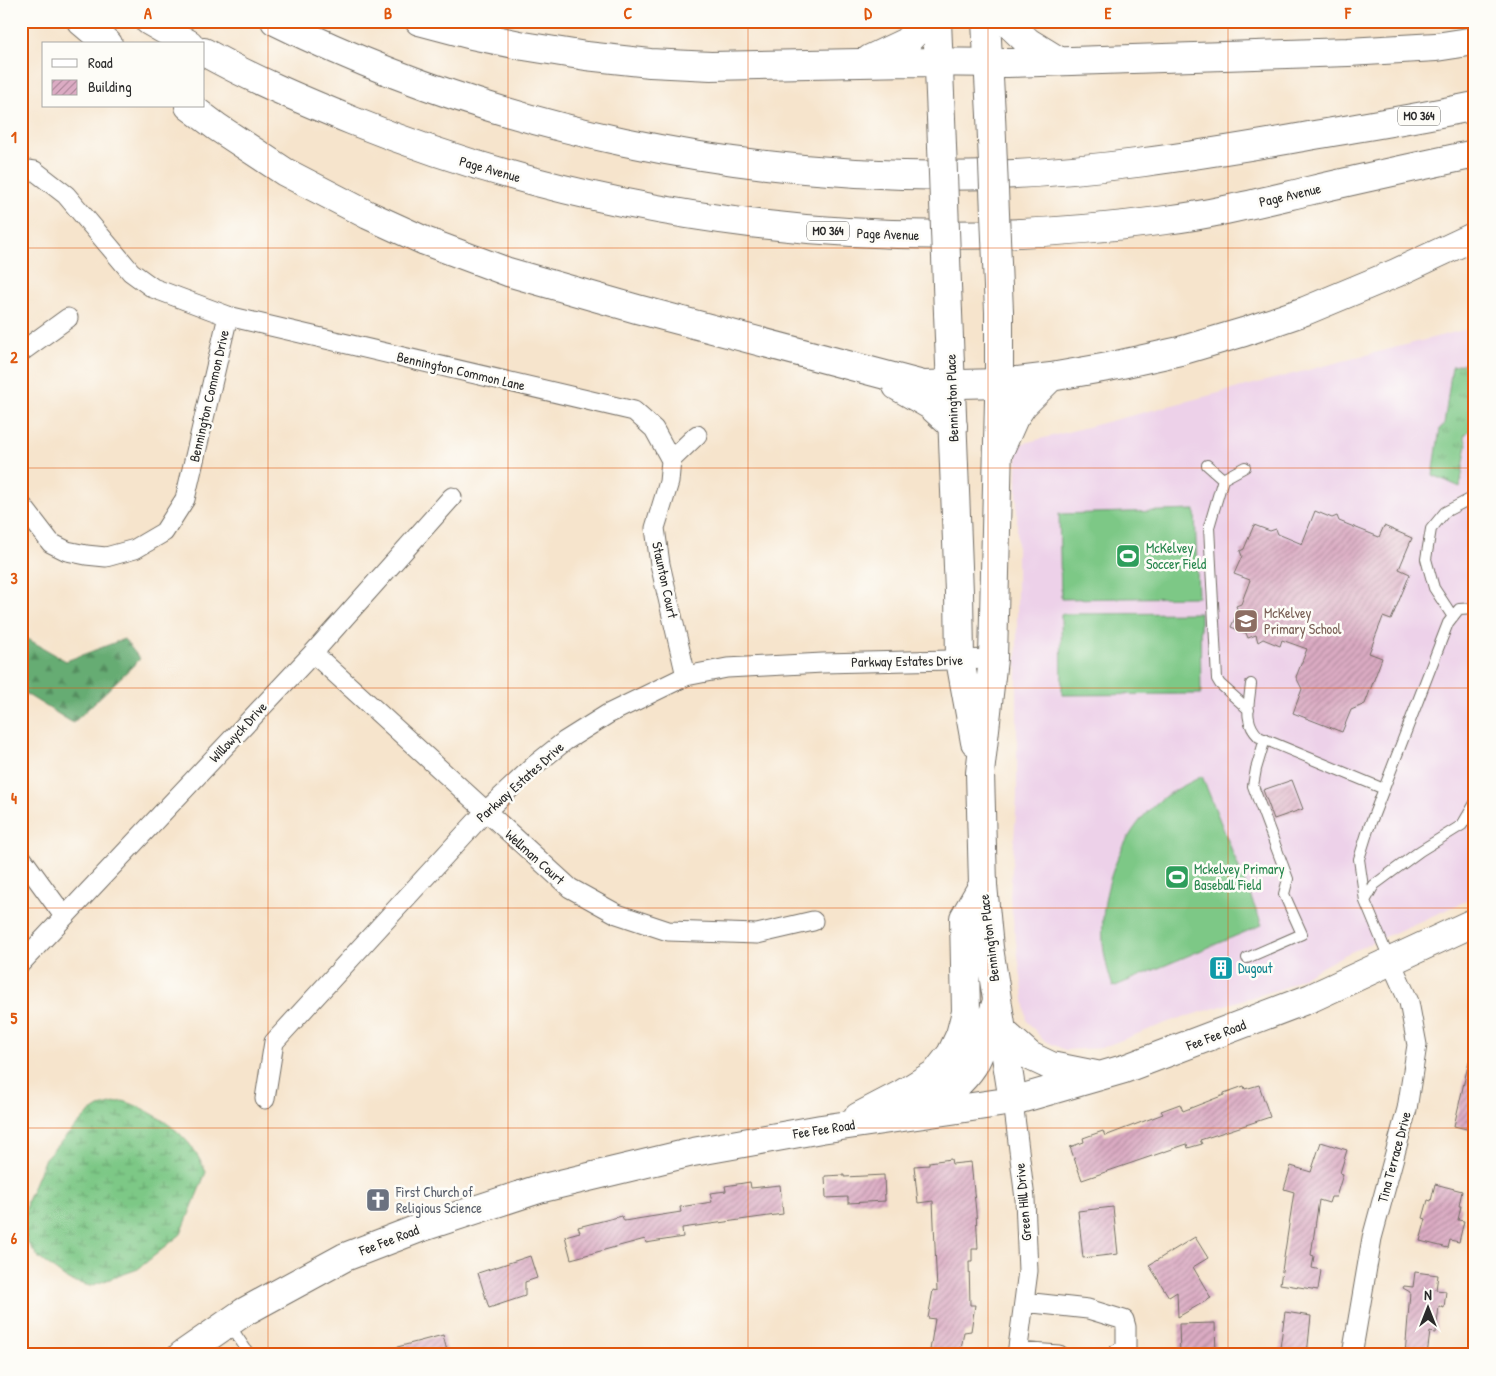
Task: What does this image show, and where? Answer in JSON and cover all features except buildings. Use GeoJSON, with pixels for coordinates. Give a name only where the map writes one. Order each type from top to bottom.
{"type":"FeatureCollection","features":[{"type":"Feature","properties":{"kind":"main road"},"geometry":{"type":"LineString","coordinates":[[81,21],[106,42]]}},
{"type":"Feature","properties":{"kind":"main road"},"geometry":{"type":"LineString","coordinates":[[149,21],[186,42]]}},
{"type":"Feature","properties":{"kind":"main road","name":"MO 364"},"geometry":{"type":"LineString","coordinates":[[275,21],[350,56],[411,80],[472,101],[596,136],[724,160],[850,173],[914,176],[993,175],[1109,167],[1218,151],[1472,105]]}},
{"type":"Feature","properties":{"kind":"main road"},"geometry":{"type":"LineString","coordinates":[[419,21],[524,46],[586,56],[650,63],[711,66],[989,63],[1348,52],[1436,48],[1475,41]]}},
{"type":"Feature","properties":{"kind":"main road"},"geometry":{"type":"LineString","coordinates":[[861,63],[906,42],[926,21]]}},
{"type":"Feature","properties":{"kind":"main road","name":"Bennington Place"},"geometry":{"type":"LineString","coordinates":[[937,21],[952,385],[960,660],[980,773]]}},
{"type":"Feature","properties":{"kind":"main road","name":"Bennington Place"},"geometry":{"type":"LineString","coordinates":[[986,21],[999,312],[999,383],[993,659],[980,773],[983,884],[989,948],[1014,1102]]}},
{"type":"Feature","properties":{"kind":"main road"},"geometry":{"type":"LineString","coordinates":[[1006,21],[1028,42],[1059,61]]}},
{"type":"Feature","properties":{"kind":"main road","name":"Page Avenue"},"geometry":{"type":"LineString","coordinates":[[205,53],[271,86],[393,137],[454,159],[518,177],[645,208],[766,226],[839,232],[902,236],[1032,234],[1170,220],[1233,208],[1475,154]]}},
{"type":"Feature","properties":{"kind":"main road"},"geometry":{"type":"LineString","coordinates":[[192,108],[285,172],[368,215],[425,241],[508,272],[637,309],[923,385],[999,383],[1050,377],[1108,367],[1180,351],[1305,311],[1396,273],[1475,236]]}},
{"type":"Feature","properties":{"kind":"main road"},"geometry":{"type":"LineString","coordinates":[[872,372],[930,405],[953,426]]}},
{"type":"Feature","properties":{"kind":"main road"},"geometry":{"type":"LineString","coordinates":[[998,454],[1014,418],[1023,405],[1050,377]]}},
{"type":"Feature","properties":{"kind":"main road"},"geometry":{"type":"LineString","coordinates":[[841,1126],[902,1094],[936,1073],[951,1054],[960,1035],[966,1012],[964,918],[983,884]]}},
{"type":"Feature","properties":{"kind":"main road","name":"Fee Fee Road"},"geometry":{"type":"LineString","coordinates":[[182,1355],[244,1312],[345,1257],[420,1228],[539,1189],[693,1152],[841,1126],[1014,1102],[1100,1076],[1196,1043],[1302,1002],[1475,922]]}},
{"type":"Feature","properties":{"kind":"main road"},"geometry":{"type":"LineString","coordinates":[[923,1114],[953,1088],[972,1067],[983,1044],[997,1000]]}},
{"type":"Feature","properties":{"kind":"main road"},"geometry":{"type":"LineString","coordinates":[[1003,1032],[1030,1056],[1051,1066],[1100,1076]]}},
{"type":"Feature","properties":{"kind":"street","name":"Bennington Common Drive"},"geometry":{"type":"LineString","coordinates":[[21,169],[36,171],[66,195],[131,272],[144,282],[153,288],[228,316],[185,499],[164,532],[135,549],[106,557],[86,555],[68,551],[51,543],[21,504]]}},
{"type":"Feature","properties":{"kind":"street","name":"Bennington Common Lane"},"geometry":{"type":"LineString","coordinates":[[228,316],[634,411],[654,429],[671,460]]}},
{"type":"Feature","properties":{"kind":"street"},"geometry":{"type":"LineString","coordinates":[[21,352],[68,318]]}},
{"type":"Feature","properties":{"kind":"street"},"geometry":{"type":"LineString","coordinates":[[671,460],[697,435]]}},
{"type":"Feature","properties":{"kind":"street","name":"Staunton Court"},"geometry":{"type":"LineString","coordinates":[[671,460],[668,482],[655,528],[660,564],[686,676]]}},
{"type":"Feature","properties":{"kind":"street","name":"Willowyck Drive"},"geometry":{"type":"LineString","coordinates":[[21,963],[313,653],[452,497]]}},
{"type":"Feature","properties":{"kind":"street","name":"Wellman Court"},"geometry":{"type":"LineString","coordinates":[[313,653],[570,888],[617,914],[668,931],[690,933],[758,934],[813,921]]}},
{"type":"Feature","properties":{"kind":"street","name":"Parkway Estates Drive"},"geometry":{"type":"LineString","coordinates":[[265,1099],[274,1042],[485,812],[536,764],[565,741],[608,714],[686,676],[727,668],[823,663],[993,659]]}},
{"type":"Feature","properties":{"kind":"street"},"geometry":{"type":"LineString","coordinates":[[21,857],[64,916]]}},
{"type":"Feature","properties":{"kind":"street","name":"Tina Terrace Drive"},"geometry":{"type":"LineString","coordinates":[[1352,1355],[1372,1238],[1407,1109],[1416,1045],[1409,1002],[1391,962]]}},
{"type":"Feature","properties":{"kind":"street","name":"Green Hill Drive"},"geometry":{"type":"LineString","coordinates":[[1014,1102],[1026,1220],[1028,1270],[1017,1353],[1059,1355]]}},
{"type":"Feature","properties":{"kind":"street"},"geometry":{"type":"LineString","coordinates":[[1024,1302],[1088,1309],[1124,1320],[1126,1348],[1116,1355]]}},
{"type":"Feature","properties":{"kind":"lane"},"geometry":{"type":"LineString","coordinates":[[1207,465],[1223,479]]}},
{"type":"Feature","properties":{"kind":"lane"},"geometry":{"type":"LineString","coordinates":[[1245,467],[1223,479],[1209,527],[1217,679],[1220,684],[1249,710]]}},
{"type":"Feature","properties":{"kind":"lane"},"geometry":{"type":"LineString","coordinates":[[1453,617],[1434,588],[1426,558],[1431,529],[1445,512],[1470,499],[1475,499]]}},
{"type":"Feature","properties":{"kind":"lane"},"geometry":{"type":"LineString","coordinates":[[1391,962],[1365,901],[1359,859],[1368,830],[1448,623],[1459,609],[1475,608]]}},
{"type":"Feature","properties":{"kind":"lane"},"geometry":{"type":"LineString","coordinates":[[1251,684],[1249,722],[1251,730],[1259,737],[1384,789]]}},
{"type":"Feature","properties":{"kind":"lane"},"geometry":{"type":"LineString","coordinates":[[1247,958],[1302,934],[1284,894],[1288,879],[1253,786],[1265,739]]}},
{"type":"Feature","properties":{"kind":"lane"},"geometry":{"type":"LineString","coordinates":[[1365,901],[1374,885],[1420,851],[1462,825],[1475,803]]}},
{"type":"Feature","properties":{"kind":"lane"},"geometry":{"type":"LineString","coordinates":[[228,1323],[250,1355]]}},
{"type":"Feature","properties":{"kind":"shaded area","name":"McKelvey Primary School"},"geometry":{"type":"Polygon","coordinates":[[[1475,327],[1475,897],[1342,956],[1283,988],[1171,1021],[1101,1048],[1065,1050],[1043,1040],[1027,1021],[1010,897],[1017,798],[1017,445],[1475,327]]]}},
{"type":"Feature","properties":{"kind":"green space"},"geometry":{"type":"Polygon","coordinates":[[[1475,362],[1475,407],[1471,429],[1464,436],[1467,444],[1460,487],[1433,475],[1440,428],[1444,425],[1452,366],[1475,362]]]}},
{"type":"Feature","properties":{"kind":"green space","name":"McKelvey Soccer Field"},"geometry":{"type":"Polygon","coordinates":[[[1195,510],[1198,597],[1061,599],[1059,514],[1195,510]]]}},
{"type":"Feature","properties":{"kind":"green space","name":"McKelvey Soccer Field"},"geometry":{"type":"Polygon","coordinates":[[[1200,613],[1201,694],[1062,695],[1061,614],[1200,613]]]}},
{"type":"Feature","properties":{"kind":"green space"},"geometry":{"type":"Polygon","coordinates":[[[21,635],[66,661],[124,639],[140,659],[73,723],[21,691],[21,635]]]}},
{"type":"Feature","properties":{"kind":"green space","name":"Mckelvey Primary Baseball Field"},"geometry":{"type":"Polygon","coordinates":[[[1202,776],[1262,925],[1113,987],[1104,953],[1103,923],[1109,884],[1115,865],[1133,830],[1145,814],[1164,797],[1202,776]]]}},
{"type":"Feature","properties":{"kind":"green space"},"geometry":{"type":"Polygon","coordinates":[[[123,1101],[156,1116],[172,1127],[194,1150],[206,1172],[181,1234],[138,1269],[90,1286],[68,1280],[39,1258],[27,1242],[24,1224],[27,1201],[45,1158],[88,1114],[99,1107],[123,1101]]]}},
{"type":"Feature","properties":{"kind":"place","name":"McKelvey Soccer Field"},"geometry":{"type":"Point","coordinates":[1128,556]}},
{"type":"Feature","properties":{"kind":"place","name":"McKelvey Primary School"},"geometry":{"type":"Point","coordinates":[1246,621]}},
{"type":"Feature","properties":{"kind":"place","name":"Mckelvey Primary Baseball Field"},"geometry":{"type":"Point","coordinates":[1177,877]}},
{"type":"Feature","properties":{"kind":"place","name":"Dugout"},"geometry":{"type":"Point","coordinates":[1221,968]}},
{"type":"Feature","properties":{"kind":"place","name":"First Church of Religious Science"},"geometry":{"type":"Point","coordinates":[378,1200]}}]}
